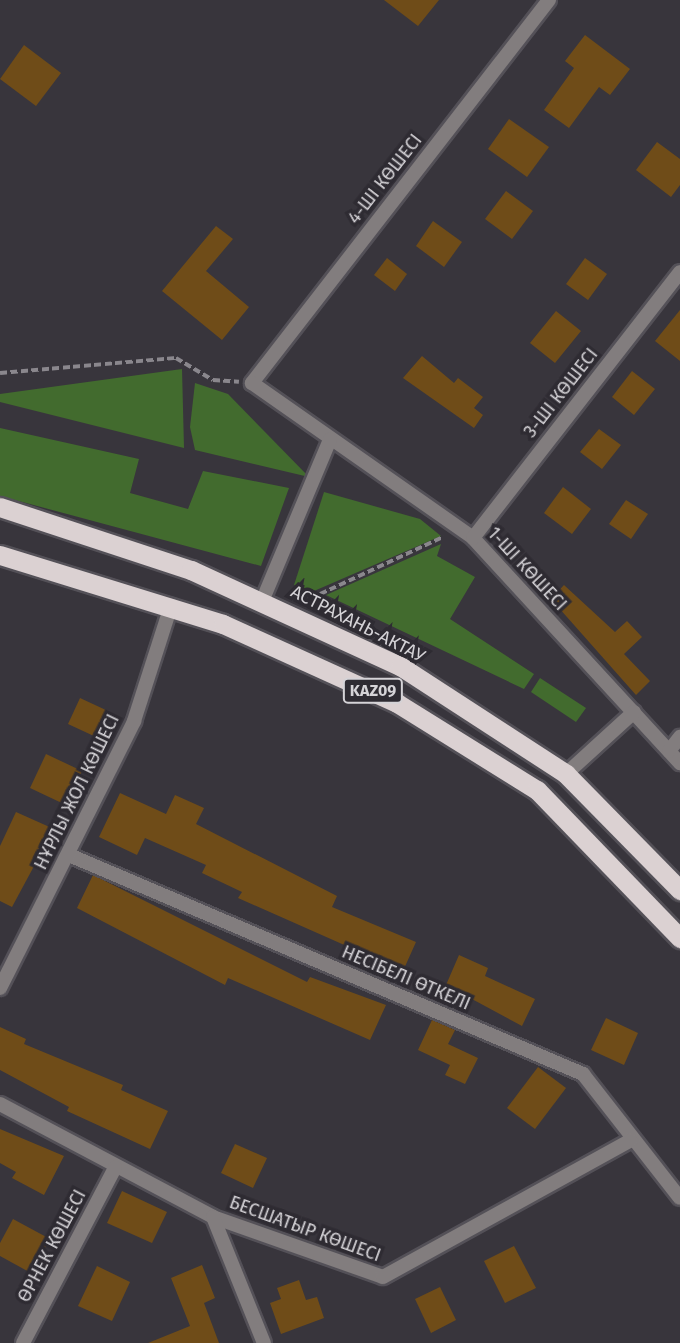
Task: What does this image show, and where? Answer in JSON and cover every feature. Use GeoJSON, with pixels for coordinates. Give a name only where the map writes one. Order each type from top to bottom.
{"type":"FeatureCollection","features":[{"type":"Feature","properties":{"kind":"highway","name":"АСТРАХАНЬ-АКТАУ"},"geometry":{"type":"LineString","coordinates":[[0,507],[263,599],[400,666],[566,774],[680,890]]}},
{"type":"Feature","properties":{"kind":"highway","name":"KAZ09"},"geometry":{"type":"LineString","coordinates":[[0,555],[171,606],[290,651],[397,703],[537,790],[680,938]]}},
{"type":"Feature","properties":{"kind":"street","name":"4-ШI КӨШЕСІ"},"geometry":{"type":"LineString","coordinates":[[252,383],[549,0]]}},
{"type":"Feature","properties":{"kind":"street","name":"3-ШI КӨШЕСІ"},"geometry":{"type":"LineString","coordinates":[[472,538],[680,272]]}},
{"type":"Feature","properties":{"kind":"street","name":"1-ШI КӨШЕСІ"},"geometry":{"type":"LineString","coordinates":[[252,383],[472,538],[680,763]]}},
{"type":"Feature","properties":{"kind":"street"},"geometry":{"type":"LineString","coordinates":[[263,599],[330,440]]}},
{"type":"Feature","properties":{"kind":"street","name":"НҰРЛЫ ЖОЛ КӨШЕСІ"},"geometry":{"type":"LineString","coordinates":[[0,988],[134,722],[171,606]]}},
{"type":"Feature","properties":{"kind":"street"},"geometry":{"type":"LineString","coordinates":[[566,774],[634,712]]}},
{"type":"Feature","properties":{"kind":"street"},"geometry":{"type":"LineString","coordinates":[[669,751],[680,737]]}},
{"type":"Feature","properties":{"kind":"street","name":"НЕСІБЕЛІ ӨТКЕЛІ"},"geometry":{"type":"LineString","coordinates":[[69,855],[583,1074],[631,1140],[680,1198]]}},
{"type":"Feature","properties":{"kind":"street","name":"БЕСШАТЫР КӨШЕСІ"},"geometry":{"type":"LineString","coordinates":[[0,1104],[115,1168],[213,1217],[383,1277],[631,1140]]}},
{"type":"Feature","properties":{"kind":"street","name":"ӨРНЕК КӨШЕСІ"},"geometry":{"type":"LineString","coordinates":[[23,1343],[115,1168]]}},
{"type":"Feature","properties":{"kind":"street"},"geometry":{"type":"LineString","coordinates":[[213,1217],[264,1343]]}},
{"type":"Feature","properties":{"kind":"path"},"geometry":{"type":"LineString","coordinates":[[0,373],[176,358],[213,380],[252,383]]}},
{"type":"Feature","properties":{"kind":"path"},"geometry":{"type":"LineString","coordinates":[[304,618],[320,594],[458,530]]}},
{"type":"Feature","properties":{"kind":"green space"},"geometry":{"type":"Polygon","coordinates":[[[182,369],[184,448],[0,402],[0,394],[182,369]]]}},
{"type":"Feature","properties":{"kind":"green space"},"geometry":{"type":"Polygon","coordinates":[[[195,383],[228,394],[309,477],[195,450],[190,427],[195,383]]]}},
{"type":"Feature","properties":{"kind":"green space"},"geometry":{"type":"Polygon","coordinates":[[[0,428],[139,459],[130,493],[188,509],[203,471],[289,488],[261,566],[0,496],[0,428]]]}},
{"type":"Feature","properties":{"kind":"green space"},"geometry":{"type":"Polygon","coordinates":[[[324,492],[420,519],[441,536],[314,591],[294,585],[324,492]]]}},
{"type":"Feature","properties":{"kind":"green space"},"geometry":{"type":"Polygon","coordinates":[[[441,544],[437,556],[475,577],[450,619],[534,674],[524,689],[326,595],[441,544]]]}},
{"type":"Feature","properties":{"kind":"green space"},"geometry":{"type":"Polygon","coordinates":[[[540,678],[586,708],[576,722],[531,692],[540,678]]]}},
{"type":"Feature","properties":{"kind":"building"},"geometry":{"type":"Polygon","coordinates":[[[384,0],[439,0],[418,26],[384,0]]]}},
{"type":"Feature","properties":{"kind":"building"},"geometry":{"type":"Polygon","coordinates":[[[585,35],[630,69],[610,95],[599,87],[569,128],[544,110],[574,68],[565,61],[585,35]]]}},
{"type":"Feature","properties":{"kind":"building"},"geometry":{"type":"Polygon","coordinates":[[[24,45],[61,73],[36,106],[0,79],[24,45]]]}},
{"type":"Feature","properties":{"kind":"building"},"geometry":{"type":"Polygon","coordinates":[[[509,119],[549,147],[527,177],[488,149],[509,119]]]}},
{"type":"Feature","properties":{"kind":"building"},"geometry":{"type":"Polygon","coordinates":[[[657,142],[680,159],[680,185],[671,197],[636,170],[657,142]]]}},
{"type":"Feature","properties":{"kind":"building"},"geometry":{"type":"Polygon","coordinates":[[[506,191],[533,211],[512,239],[485,219],[506,191]]]}},
{"type":"Feature","properties":{"kind":"building"},"geometry":{"type":"Polygon","coordinates":[[[433,221],[462,242],[444,267],[416,246],[433,221]]]}},
{"type":"Feature","properties":{"kind":"building"},"geometry":{"type":"Polygon","coordinates":[[[216,226],[233,239],[206,271],[249,307],[222,340],[162,291],[216,226]]]}},
{"type":"Feature","properties":{"kind":"building"},"geometry":{"type":"Polygon","coordinates":[[[387,258],[407,274],[395,291],[374,275],[387,258]]]}},
{"type":"Feature","properties":{"kind":"building"},"geometry":{"type":"Polygon","coordinates":[[[585,258],[607,274],[588,300],[566,284],[585,258]]]}},
{"type":"Feature","properties":{"kind":"building"},"geometry":{"type":"Polygon","coordinates":[[[680,310],[680,361],[655,341],[680,310]]]}},
{"type":"Feature","properties":{"kind":"building"},"geometry":{"type":"Polygon","coordinates":[[[556,311],[581,331],[555,363],[530,343],[556,311]]]}},
{"type":"Feature","properties":{"kind":"building"},"geometry":{"type":"Polygon","coordinates":[[[422,356],[454,383],[458,378],[483,397],[474,408],[483,415],[474,428],[403,378],[422,356]]]}},
{"type":"Feature","properties":{"kind":"building"},"geometry":{"type":"Polygon","coordinates":[[[632,371],[655,389],[634,415],[612,397],[632,371]]]}},
{"type":"Feature","properties":{"kind":"building"},"geometry":{"type":"Polygon","coordinates":[[[599,429],[621,445],[602,469],[580,452],[599,429]]]}},
{"type":"Feature","properties":{"kind":"building"},"geometry":{"type":"Polygon","coordinates":[[[563,487],[591,509],[572,534],[544,513],[563,487]]]}},
{"type":"Feature","properties":{"kind":"building"},"geometry":{"type":"Polygon","coordinates":[[[626,500],[648,514],[631,539],[609,524],[626,500]]]}},
{"type":"Feature","properties":{"kind":"building"},"geometry":{"type":"Polygon","coordinates":[[[564,585],[615,632],[627,621],[642,637],[624,654],[650,681],[636,695],[551,599],[564,585]]]}},
{"type":"Feature","properties":{"kind":"building"},"geometry":{"type":"Polygon","coordinates":[[[80,698],[108,711],[96,737],[68,724],[80,698]]]}},
{"type":"Feature","properties":{"kind":"building"},"geometry":{"type":"Polygon","coordinates":[[[46,754],[82,771],[66,805],[30,788],[46,754]]]}},
{"type":"Feature","properties":{"kind":"building"},"geometry":{"type":"Polygon","coordinates":[[[120,793],[166,814],[175,795],[204,808],[196,824],[337,896],[332,907],[416,942],[403,971],[238,898],[242,892],[202,873],[206,865],[145,838],[137,855],[99,837],[120,793]]]}},
{"type":"Feature","properties":{"kind":"building"},"geometry":{"type":"Polygon","coordinates":[[[16,812],[54,829],[12,907],[0,901],[0,846],[16,812]]]}},
{"type":"Feature","properties":{"kind":"building"},"geometry":{"type":"Polygon","coordinates":[[[93,875],[307,982],[310,977],[386,1005],[370,1040],[228,978],[225,985],[77,908],[93,875]]]}},
{"type":"Feature","properties":{"kind":"building"},"geometry":{"type":"Polygon","coordinates":[[[459,955],[488,968],[485,976],[535,999],[522,1026],[446,985],[459,955]]]}},
{"type":"Feature","properties":{"kind":"building"},"geometry":{"type":"Polygon","coordinates":[[[606,1018],[638,1033],[624,1065],[591,1050],[606,1018]]]}},
{"type":"Feature","properties":{"kind":"building"},"geometry":{"type":"Polygon","coordinates":[[[432,1020],[455,1030],[448,1044],[478,1058],[465,1084],[445,1075],[450,1065],[418,1050],[432,1020]]]}},
{"type":"Feature","properties":{"kind":"building"},"geometry":{"type":"Polygon","coordinates":[[[0,1027],[26,1039],[24,1044],[123,1085],[121,1090],[168,1111],[150,1149],[67,1111],[69,1107],[0,1070],[0,1027]]]}},
{"type":"Feature","properties":{"kind":"building"},"geometry":{"type":"Polygon","coordinates":[[[538,1067],[566,1088],[535,1129],[507,1108],[538,1067]]]}},
{"type":"Feature","properties":{"kind":"building"},"geometry":{"type":"Polygon","coordinates":[[[0,1129],[64,1156],[44,1195],[12,1178],[16,1172],[0,1163],[0,1129]]]}},
{"type":"Feature","properties":{"kind":"building"},"geometry":{"type":"Polygon","coordinates":[[[235,1144],[267,1158],[253,1188],[221,1173],[235,1144]]]}},
{"type":"Feature","properties":{"kind":"building"},"geometry":{"type":"Polygon","coordinates":[[[122,1191],[167,1212],[152,1243],[107,1223],[122,1191]]]}},
{"type":"Feature","properties":{"kind":"building"},"geometry":{"type":"Polygon","coordinates":[[[13,1219],[50,1239],[31,1273],[0,1256],[0,1243],[13,1219]]]}},
{"type":"Feature","properties":{"kind":"building"},"geometry":{"type":"Polygon","coordinates":[[[514,1246],[536,1288],[505,1303],[484,1261],[514,1246]]]}},
{"type":"Feature","properties":{"kind":"building"},"geometry":{"type":"Polygon","coordinates":[[[202,1265],[215,1298],[204,1303],[219,1343],[148,1343],[190,1326],[171,1278],[202,1265]]]}},
{"type":"Feature","properties":{"kind":"building"},"geometry":{"type":"Polygon","coordinates":[[[97,1266],[130,1282],[112,1321],[78,1306],[97,1266]]]}},
{"type":"Feature","properties":{"kind":"building"},"geometry":{"type":"Polygon","coordinates":[[[299,1280],[306,1300],[317,1297],[324,1318],[281,1334],[270,1303],[281,1299],[277,1288],[299,1280]]]}},
{"type":"Feature","properties":{"kind":"building"},"geometry":{"type":"Polygon","coordinates":[[[440,1287],[456,1320],[431,1333],[415,1299],[440,1287]]]}}]}
